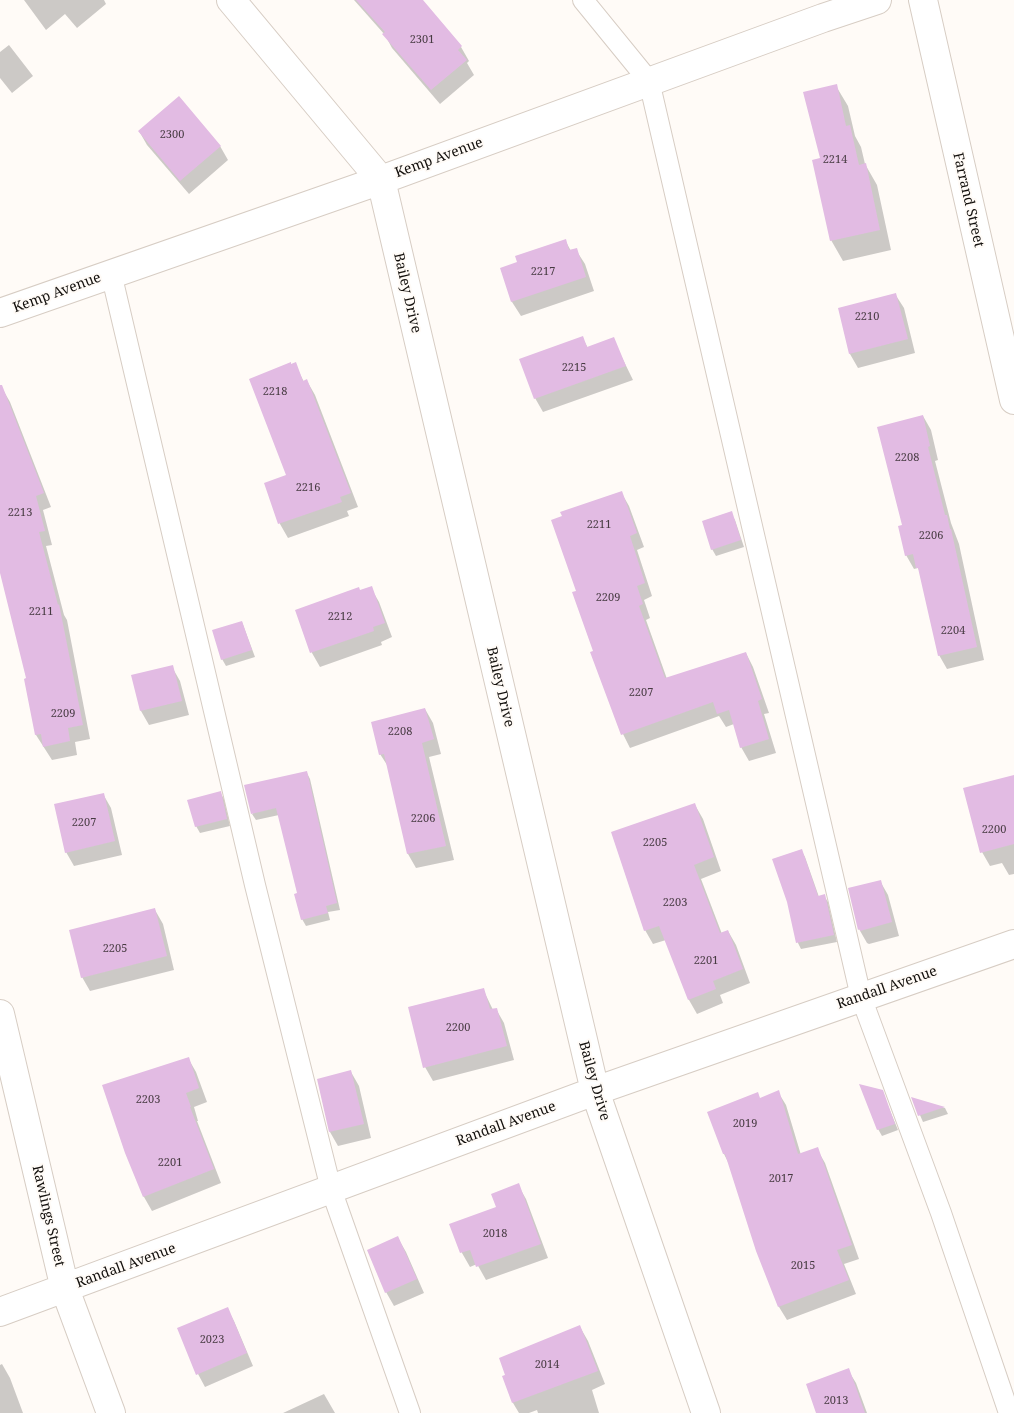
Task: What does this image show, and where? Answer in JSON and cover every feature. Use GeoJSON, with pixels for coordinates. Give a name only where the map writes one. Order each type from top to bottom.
{"type":"FeatureCollection","features":[{"type":"Feature","properties":{"kind":"street","name":"Bailey Drive"},"geometry":{"type":"LineString","coordinates":[[231,0],[380,180],[595,1092],[706,1413]]}},
{"type":"Feature","properties":{"kind":"street","name":"Kemp Avenue"},"geometry":{"type":"LineString","coordinates":[[0,313],[380,180],[877,0]]}},
{"type":"Feature","properties":{"kind":"street","name":"Farrand Street"},"geometry":{"type":"LineString","coordinates":[[923,0],[1014,400]]}},
{"type":"Feature","properties":{"kind":"street","name":"Randall Avenue"},"geometry":{"type":"LineString","coordinates":[[0,1312],[595,1092],[1014,944]]}},
{"type":"Feature","properties":{"kind":"street","name":"Rawlings Street"},"geometry":{"type":"LineString","coordinates":[[0,1014],[65,1288],[111,1413]]}},
{"type":"Feature","properties":{"kind":"lane"},"geometry":{"type":"LineString","coordinates":[[583,0],[649,81],[861,997],[941,1214],[1009,1413]]}},
{"type":"Feature","properties":{"kind":"lane"},"geometry":{"type":"LineString","coordinates":[[111,273],[254,884],[331,1189],[410,1413]]}},
{"type":"Feature","properties":{"kind":"building"},"geometry":{"type":"Polygon","coordinates":[[[356,0],[423,0],[462,46],[458,50],[467,60],[431,90],[382,34],[385,32],[356,0]]]}},
{"type":"Feature","properties":{"kind":"building"},"geometry":{"type":"Polygon","coordinates":[[[837,84],[846,126],[850,125],[859,165],[866,163],[880,230],[830,241],[812,160],[820,158],[803,92],[837,84]]]}},
{"type":"Feature","properties":{"kind":"building"},"geometry":{"type":"Polygon","coordinates":[[[179,96],[221,146],[180,181],[138,131],[179,96]]]}},
{"type":"Feature","properties":{"kind":"building"},"geometry":{"type":"Polygon","coordinates":[[[566,239],[569,250],[577,248],[586,277],[511,302],[500,268],[517,262],[515,256],[566,239]]]}},
{"type":"Feature","properties":{"kind":"building"},"geometry":{"type":"Polygon","coordinates":[[[896,293],[908,339],[849,354],[838,308],[896,293]]]}},
{"type":"Feature","properties":{"kind":"building"},"geometry":{"type":"Polygon","coordinates":[[[583,336],[587,347],[614,337],[626,366],[534,399],[519,359],[583,336]]]}},
{"type":"Feature","properties":{"kind":"building"},"geometry":{"type":"Polygon","coordinates":[[[291,362],[291,364],[296,362],[303,381],[307,379],[351,493],[340,497],[342,502],[278,524],[264,483],[286,475],[249,379],[291,362]]]}},
{"type":"Feature","properties":{"kind":"building"},"geometry":{"type":"Polygon","coordinates":[[[0,385],[2,385],[44,493],[36,496],[45,531],[39,532],[59,604],[83,725],[68,728],[70,741],[43,747],[41,734],[35,735],[24,679],[26,678],[0,573],[0,385]]]}},
{"type":"Feature","properties":{"kind":"building"},"geometry":{"type":"Polygon","coordinates":[[[923,415],[930,446],[928,447],[945,515],[947,515],[951,529],[977,647],[938,656],[918,568],[916,568],[913,554],[905,556],[898,526],[902,525],[877,427],[923,415]]]}},
{"type":"Feature","properties":{"kind":"building"},"geometry":{"type":"Polygon","coordinates":[[[622,491],[637,533],[630,536],[645,583],[637,586],[643,604],[639,606],[665,678],[746,652],[762,699],[758,701],[769,739],[740,748],[729,710],[717,714],[713,702],[621,735],[590,652],[593,651],[572,592],[576,591],[551,520],[562,516],[560,512],[622,491]]]}},
{"type":"Feature","properties":{"kind":"building"},"geometry":{"type":"Polygon","coordinates":[[[732,511],[741,540],[711,550],[702,521],[732,511]]]}},
{"type":"Feature","properties":{"kind":"building"},"geometry":{"type":"Polygon","coordinates":[[[372,586],[385,623],[373,627],[374,631],[310,653],[295,610],[359,587],[360,590],[372,586]]]}},
{"type":"Feature","properties":{"kind":"building"},"geometry":{"type":"Polygon","coordinates":[[[242,621],[252,650],[221,660],[212,630],[242,621]]]}},
{"type":"Feature","properties":{"kind":"building"},"geometry":{"type":"Polygon","coordinates":[[[173,665],[182,701],[140,711],[131,675],[173,665]]]}},
{"type":"Feature","properties":{"kind":"building"},"geometry":{"type":"Polygon","coordinates":[[[425,708],[434,739],[422,743],[446,846],[407,854],[384,754],[379,755],[371,722],[425,708]]]}},
{"type":"Feature","properties":{"kind":"building"},"geometry":{"type":"Polygon","coordinates":[[[307,771],[337,903],[326,906],[328,913],[301,920],[294,894],[297,893],[276,808],[251,814],[244,785],[307,771]]]}},
{"type":"Feature","properties":{"kind":"building"},"geometry":{"type":"Polygon","coordinates":[[[1014,775],[1014,844],[980,853],[963,788],[1014,775]]]}},
{"type":"Feature","properties":{"kind":"building"},"geometry":{"type":"Polygon","coordinates":[[[221,791],[227,819],[195,827],[187,800],[221,791]]]}},
{"type":"Feature","properties":{"kind":"building"},"geometry":{"type":"Polygon","coordinates":[[[104,793],[115,841],[65,853],[54,804],[104,793]]]}},
{"type":"Feature","properties":{"kind":"building"},"geometry":{"type":"Polygon","coordinates":[[[695,803],[714,857],[694,865],[720,933],[728,930],[743,969],[713,981],[716,989],[688,1000],[659,926],[644,931],[611,832],[695,803]]]}},
{"type":"Feature","properties":{"kind":"building"},"geometry":{"type":"Polygon","coordinates":[[[802,849],[818,896],[825,894],[834,935],[796,943],[787,902],[772,859],[802,849]]]}},
{"type":"Feature","properties":{"kind":"building"},"geometry":{"type":"Polygon","coordinates":[[[881,880],[892,922],[860,931],[860,929],[858,930],[848,888],[881,880]]]}},
{"type":"Feature","properties":{"kind":"building"},"geometry":{"type":"Polygon","coordinates":[[[155,908],[167,956],[81,978],[69,930],[155,908]]]}},
{"type":"Feature","properties":{"kind":"building"},"geometry":{"type":"Polygon","coordinates":[[[484,988],[490,1009],[497,1008],[507,1046],[423,1068],[408,1007],[484,988]]]}},
{"type":"Feature","properties":{"kind":"building"},"geometry":{"type":"Polygon","coordinates":[[[189,1057],[199,1088],[186,1093],[214,1169],[143,1197],[125,1153],[102,1085],[189,1057]]]}},
{"type":"Feature","properties":{"kind":"building"},"geometry":{"type":"Polygon","coordinates":[[[351,1070],[364,1124],[329,1132],[317,1079],[351,1070]]]}},
{"type":"Feature","properties":{"kind":"building"},"geometry":{"type":"Polygon","coordinates":[[[859,1084],[883,1090],[895,1124],[877,1130],[859,1084]]]}},
{"type":"Feature","properties":{"kind":"building"},"geometry":{"type":"Polygon","coordinates":[[[779,1090],[798,1154],[818,1147],[852,1245],[837,1250],[849,1280],[778,1307],[756,1251],[725,1154],[723,1154],[707,1112],[758,1092],[760,1098],[779,1090]]]}},
{"type":"Feature","properties":{"kind":"building"},"geometry":{"type":"Polygon","coordinates":[[[911,1097],[945,1107],[918,1116],[911,1097]]]}},
{"type":"Feature","properties":{"kind":"building"},"geometry":{"type":"Polygon","coordinates":[[[519,1183],[541,1244],[476,1267],[470,1250],[460,1253],[449,1224],[496,1207],[491,1194],[519,1183]]]}},
{"type":"Feature","properties":{"kind":"building"},"geometry":{"type":"Polygon","coordinates":[[[398,1236],[417,1279],[385,1293],[367,1250],[398,1236]]]}},
{"type":"Feature","properties":{"kind":"building"},"geometry":{"type":"Polygon","coordinates":[[[228,1307],[247,1353],[196,1375],[177,1328],[228,1307]]]}},
{"type":"Feature","properties":{"kind":"building"},"geometry":{"type":"Polygon","coordinates":[[[580,1325],[598,1371],[512,1403],[502,1376],[505,1375],[499,1358],[580,1325]]]}},
{"type":"Feature","properties":{"kind":"building"},"geometry":{"type":"Polygon","coordinates":[[[849,1368],[865,1413],[816,1413],[806,1384],[849,1368]]]}}]}
